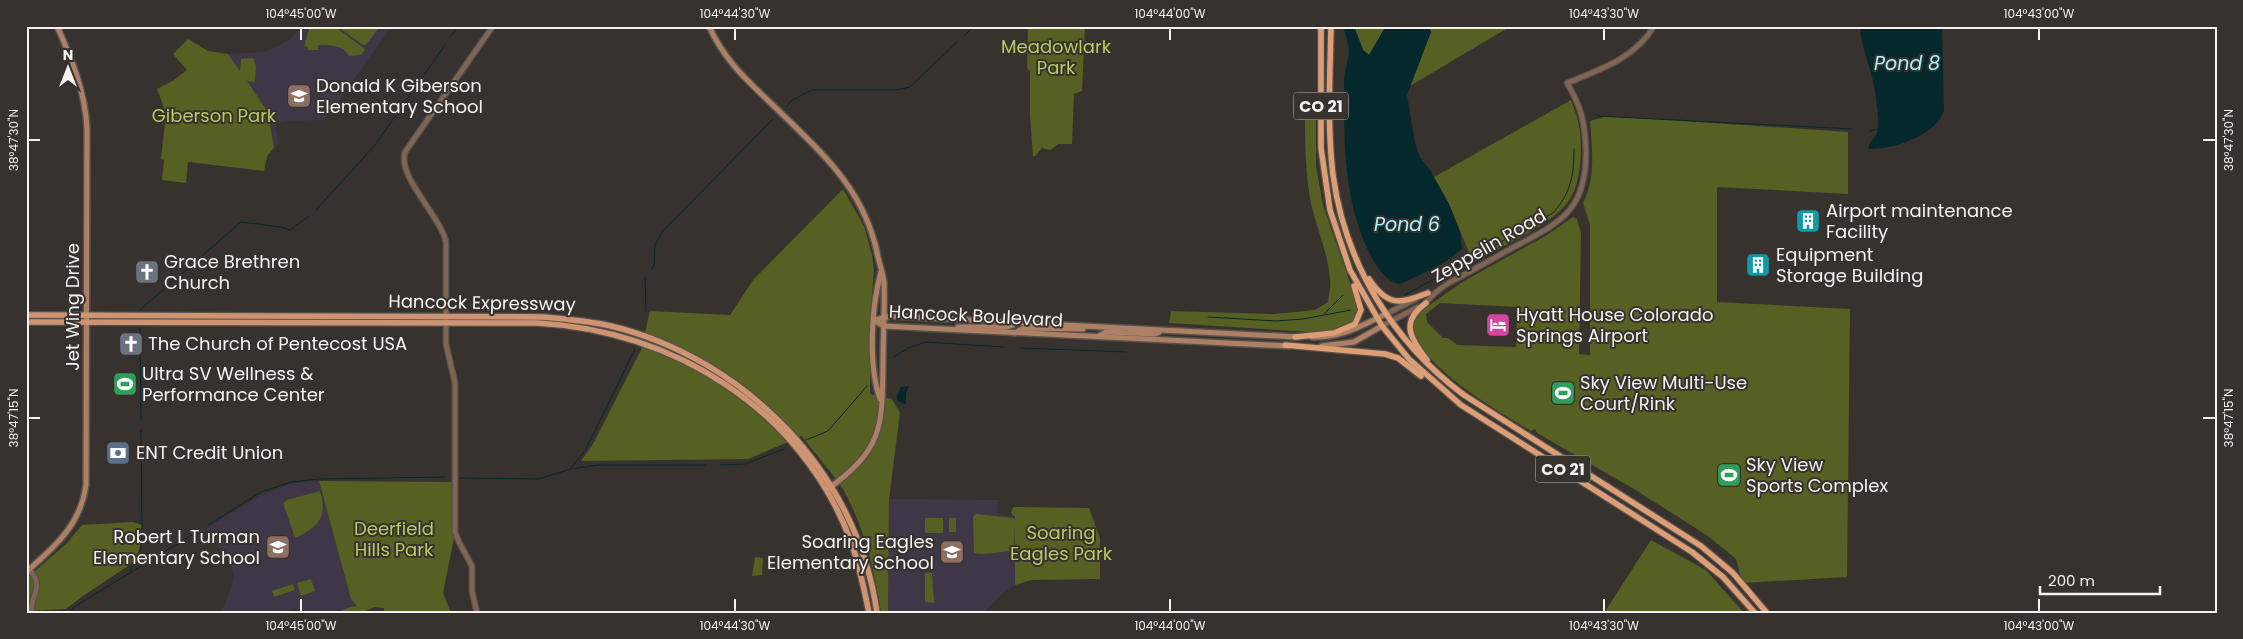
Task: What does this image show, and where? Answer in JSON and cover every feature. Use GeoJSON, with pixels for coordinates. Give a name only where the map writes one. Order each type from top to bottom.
{"type":"FeatureCollection","features":[{"type":"Feature","properties":{"kind":"highway","name":"CO 21"},"geometry":{"type":"LineString","coordinates":[[1321,26],[1322,163],[1335,229],[1356,283],[1382,326],[1409,359],[1452,398],[1692,552],[1729,584],[1755,613]]}},
{"type":"Feature","properties":{"kind":"highway","name":"CO 21"},"geometry":{"type":"LineString","coordinates":[[1331,26],[1332,164],[1339,206],[1352,249],[1366,280],[1391,322],[1421,358],[1444,381],[1475,403],[1701,546],[1733,572],[1768,613]]}},
{"type":"Feature","properties":{"kind":"highway"},"geometry":{"type":"LineString","coordinates":[[1295,337],[1345,330],[1355,324],[1360,315],[1359,300],[1344,262],[1335,229]]}},
{"type":"Feature","properties":{"kind":"highway"},"geometry":{"type":"LineString","coordinates":[[1352,249],[1368,278],[1384,298],[1402,302],[1428,293]]}},
{"type":"Feature","properties":{"kind":"highway"},"geometry":{"type":"LineString","coordinates":[[1426,303],[1412,317],[1410,323],[1411,334],[1415,344],[1444,381]]}},
{"type":"Feature","properties":{"kind":"highway"},"geometry":{"type":"LineString","coordinates":[[1285,346],[1378,353],[1392,356],[1404,362],[1452,398]]}},
{"type":"Feature","properties":{"kind":"main road","name":"Jet Wing Drive"},"geometry":{"type":"LineString","coordinates":[[28,570],[67,533],[76,519],[84,501],[87,477],[86,112],[78,76],[57,26]]}},
{"type":"Feature","properties":{"kind":"main road"},"geometry":{"type":"LineString","coordinates":[[709,26],[722,52],[737,71],[831,162],[847,181],[862,206],[870,227],[884,280],[882,405],[877,432],[866,454],[849,474],[826,490]]}},
{"type":"Feature","properties":{"kind":"main road"},"geometry":{"type":"LineString","coordinates":[[881,270],[876,294],[874,320],[874,382],[882,405]]}},
{"type":"Feature","properties":{"kind":"main road","name":"Hancock Expressway"},"geometry":{"type":"LineString","coordinates":[[26,314],[87,319],[537,323],[565,325],[611,333],[660,348],[718,379],[772,422],[798,451],[826,490],[850,538],[869,613]]}},
{"type":"Feature","properties":{"kind":"main road","name":"Hancock Boulevard"},"geometry":{"type":"LineString","coordinates":[[874,320],[884,316],[1016,321],[1295,337],[1338,336],[1358,329],[1386,314]]}},
{"type":"Feature","properties":{"kind":"main road","name":"Hancock Expressway"},"geometry":{"type":"LineString","coordinates":[[26,322],[87,319],[543,317],[584,321],[624,330],[670,346],[715,370],[757,401],[807,451],[832,486],[853,528],[862,551],[877,613]]}},
{"type":"Feature","properties":{"kind":"main road","name":"Hancock Boulevard"},"geometry":{"type":"LineString","coordinates":[[874,320],[883,326],[1161,338],[1285,346],[1345,344],[1354,342],[1382,326]]}},
{"type":"Feature","properties":{"kind":"main road"},"geometry":{"type":"LineString","coordinates":[[945,328],[966,326],[1006,327],[1013,325],[1016,321]]}},
{"type":"Feature","properties":{"kind":"main road"},"geometry":{"type":"LineString","coordinates":[[1015,333],[1024,328],[1071,330],[1104,327]]}},
{"type":"Feature","properties":{"kind":"main road"},"geometry":{"type":"LineString","coordinates":[[1099,336],[1106,332],[1155,334],[1162,330]]}},
{"type":"Feature","properties":{"kind":"main road"},"geometry":{"type":"LineString","coordinates":[[1161,338],[1162,330]]}},
{"type":"Feature","properties":{"kind":"main road"},"geometry":{"type":"LineString","coordinates":[[1161,338],[1167,333],[1213,335],[1221,333]]}},
{"type":"Feature","properties":{"kind":"street"},"geometry":{"type":"LineString","coordinates":[[477,613],[472,591],[472,566],[455,532],[456,383],[454,368],[447,349],[445,237],[407,173],[404,156],[493,26]]}},
{"type":"Feature","properties":{"kind":"street","name":"Zeppelin Road"},"geometry":{"type":"LineString","coordinates":[[1382,326],[1426,303],[1436,292],[1557,223],[1568,212],[1578,197],[1585,175],[1585,123],[1579,105],[1567,83],[1626,56],[1640,44],[1654,26]]}},
{"type":"Feature","properties":{"kind":"street","name":"Zeppelin Road"},"geometry":{"type":"LineString","coordinates":[[1386,314],[1428,293],[1436,292]]}},
{"type":"Feature","properties":{"kind":"street"},"geometry":{"type":"LineString","coordinates":[[28,570],[35,576],[38,584],[32,600],[30,613]]}},
{"type":"Feature","properties":{"kind":"shaded area","name":"Donald K Giberson Elementary School"},"geometry":{"type":"Polygon","coordinates":[[[302,26],[392,26],[325,120],[275,123],[279,145],[274,148],[268,112],[228,54],[263,52],[277,47],[290,39],[302,26]]]}},
{"type":"Feature","properties":{"kind":"shaded area","name":"Robert L Turman Elementary School"},"geometry":{"type":"Polygon","coordinates":[[[319,481],[351,599],[358,607],[350,607],[337,613],[297,613],[295,608],[283,613],[221,613],[233,582],[234,574],[207,528],[261,495],[290,484],[319,481]]]}},
{"type":"Feature","properties":{"kind":"shaded area","name":"Soaring Eagles Elementary School"},"geometry":{"type":"Polygon","coordinates":[[[889,499],[1000,500],[997,505],[998,513],[1015,517],[1015,585],[1003,593],[983,613],[888,613],[889,499]]]}},
{"type":"Feature","properties":{"kind":"green space"},"geometry":{"type":"Polygon","coordinates":[[[310,26],[334,26],[365,49],[361,55],[349,56],[343,49],[332,46],[318,45],[318,50],[308,50],[308,47],[304,46],[310,26]]]}},
{"type":"Feature","properties":{"kind":"green space"},"geometry":{"type":"Polygon","coordinates":[[[337,26],[380,26],[366,45],[363,45],[337,26]]]}},
{"type":"Feature","properties":{"kind":"green space","name":"Meadowlark Park"},"geometry":{"type":"Polygon","coordinates":[[[1028,26],[1085,26],[1082,91],[1074,94],[1072,144],[1058,144],[1050,150],[1042,148],[1035,156],[1033,156],[1030,116],[1030,72],[1027,67],[1028,26]]]}},
{"type":"Feature","properties":{"kind":"green space"},"geometry":{"type":"Polygon","coordinates":[[[1354,26],[1386,26],[1369,55],[1363,50],[1354,26]]]}},
{"type":"Feature","properties":{"kind":"green space"},"geometry":{"type":"Polygon","coordinates":[[[1427,26],[1511,26],[1410,86],[1431,32],[1427,26]]]}},
{"type":"Feature","properties":{"kind":"green space","name":"Giberson Park"},"geometry":{"type":"Polygon","coordinates":[[[188,39],[208,51],[228,54],[240,71],[241,59],[253,58],[256,66],[255,82],[247,81],[268,112],[274,148],[267,156],[264,171],[188,162],[186,183],[162,180],[164,160],[161,159],[166,113],[157,89],[187,70],[173,54],[188,39]]]}},
{"type":"Feature","properties":{"kind":"green space"},"geometry":{"type":"Polygon","coordinates":[[[1571,100],[1579,125],[1581,152],[1578,179],[1571,198],[1559,212],[1537,228],[1473,262],[1449,204],[1434,177],[1571,100]]]}},
{"type":"Feature","properties":{"kind":"green space"},"geometry":{"type":"Polygon","coordinates":[[[1305,109],[1316,110],[1316,166],[1323,205],[1356,300],[1357,314],[1354,319],[1346,326],[1327,333],[1169,323],[1171,311],[1274,314],[1315,310],[1328,302],[1329,269],[1311,204],[1308,180],[1305,145],[1305,109]]]}},
{"type":"Feature","properties":{"kind":"green space"},"geometry":{"type":"Polygon","coordinates":[[[1607,116],[1848,132],[1848,194],[1717,187],[1717,302],[1850,309],[1847,577],[1742,583],[1736,559],[1708,536],[1634,489],[1537,433],[1535,429],[1531,431],[1480,399],[1443,370],[1428,355],[1417,339],[1413,324],[1421,311],[1464,281],[1547,235],[1573,217],[1577,219],[1581,233],[1579,354],[1590,355],[1590,225],[1583,203],[1590,183],[1591,173],[1590,121],[1607,116]],[[1440,303],[1426,314],[1427,322],[1443,338],[1448,338],[1457,345],[1516,347],[1517,307],[1440,303]]]}},
{"type":"Feature","properties":{"kind":"green space"},"geometry":{"type":"Polygon","coordinates":[[[843,189],[864,226],[872,255],[874,271],[871,305],[870,394],[892,399],[900,413],[889,499],[888,613],[881,613],[868,550],[851,505],[844,491],[802,436],[748,459],[581,461],[593,444],[641,350],[650,311],[730,315],[753,280],[843,189]]]}},
{"type":"Feature","properties":{"kind":"green space","name":"Deerfield Hills Park"},"geometry":{"type":"Polygon","coordinates":[[[319,481],[452,482],[452,530],[454,538],[443,593],[451,613],[384,613],[384,608],[374,607],[364,612],[337,613],[357,606],[351,599],[319,481]]]}},
{"type":"Feature","properties":{"kind":"green space"},"geometry":{"type":"Polygon","coordinates":[[[320,491],[323,508],[322,515],[310,530],[295,538],[283,503],[287,500],[320,491]]]}},
{"type":"Feature","properties":{"kind":"green space","name":"Soaring Eagles Park"},"geometry":{"type":"Polygon","coordinates":[[[1013,507],[1089,508],[1100,538],[1100,579],[1031,580],[1015,585],[1015,526],[1014,551],[974,553],[973,517],[976,514],[1014,518],[1015,522],[1015,517],[1011,513],[1013,507]]]}},
{"type":"Feature","properties":{"kind":"green space"},"geometry":{"type":"Polygon","coordinates":[[[925,518],[943,518],[943,533],[925,533],[925,518]]]}},
{"type":"Feature","properties":{"kind":"green space"},"geometry":{"type":"Polygon","coordinates":[[[949,518],[956,518],[956,532],[949,532],[949,518]]]}},
{"type":"Feature","properties":{"kind":"green space"},"geometry":{"type":"Polygon","coordinates":[[[133,522],[142,525],[141,543],[136,560],[66,609],[26,611],[26,579],[67,543],[82,525],[133,522]]]}},
{"type":"Feature","properties":{"kind":"green space"},"geometry":{"type":"Polygon","coordinates":[[[1651,540],[1706,570],[1744,613],[1604,613],[1651,540]]]}},
{"type":"Feature","properties":{"kind":"green space"},"geometry":{"type":"Polygon","coordinates":[[[755,557],[763,558],[762,575],[752,576],[755,557]]]}},
{"type":"Feature","properties":{"kind":"green space"},"geometry":{"type":"Polygon","coordinates":[[[925,573],[932,573],[934,603],[925,602],[925,573]]]}},
{"type":"Feature","properties":{"kind":"green space"},"geometry":{"type":"Polygon","coordinates":[[[311,579],[315,591],[301,596],[297,583],[311,579]]]}},
{"type":"Feature","properties":{"kind":"green space"},"geometry":{"type":"Polygon","coordinates":[[[293,584],[295,590],[274,597],[272,591],[293,584]]]}},
{"type":"Feature","properties":{"kind":"water","name":"Pond 6"},"geometry":{"type":"Polygon","coordinates":[[[1343,26],[1354,26],[1363,50],[1369,55],[1386,26],[1429,26],[1431,32],[1407,95],[1415,143],[1420,157],[1430,170],[1449,204],[1460,232],[1462,249],[1425,273],[1400,284],[1384,275],[1368,250],[1360,230],[1349,189],[1344,125],[1344,82],[1349,52],[1343,26]]]}},
{"type":"Feature","properties":{"kind":"water","name":"Pond 8"},"geometry":{"type":"Polygon","coordinates":[[[1860,26],[1942,26],[1944,111],[1939,120],[1923,134],[1901,144],[1879,149],[1869,149],[1877,133],[1878,115],[1875,89],[1860,26]]]}},
{"type":"Feature","properties":{"kind":"water"},"geometry":{"type":"Polygon","coordinates":[[[909,386],[906,394],[906,404],[903,404],[897,400],[897,395],[901,387],[909,386]]]}},
{"type":"Feature","properties":{"kind":"waterway"},"geometry":{"type":"LineString","coordinates":[[451,36],[458,26]]}},
{"type":"Feature","properties":{"kind":"waterway"},"geometry":{"type":"LineString","coordinates":[[965,35],[974,26]]}},
{"type":"Feature","properties":{"kind":"waterway"},"geometry":{"type":"LineString","coordinates":[[786,107],[791,101],[811,90],[896,90],[910,87],[957,42]]}},
{"type":"Feature","properties":{"kind":"waterway"},"geometry":{"type":"LineString","coordinates":[[316,210],[375,145],[445,45]]}},
{"type":"Feature","properties":{"kind":"waterway"},"geometry":{"type":"LineString","coordinates":[[1597,116],[1852,129]]}},
{"type":"Feature","properties":{"kind":"waterway"},"geometry":{"type":"LineString","coordinates":[[652,269],[655,245],[662,232],[773,119]]}},
{"type":"Feature","properties":{"kind":"waterway"},"geometry":{"type":"LineString","coordinates":[[1870,131],[1878,129]]}},
{"type":"Feature","properties":{"kind":"waterway"},"geometry":{"type":"LineString","coordinates":[[1405,295],[1553,213],[1568,191],[1572,175],[1574,149]]}},
{"type":"Feature","properties":{"kind":"waterway"},"geometry":{"type":"LineString","coordinates":[[140,310],[241,222],[281,227],[290,230],[309,216]]}},
{"type":"Feature","properties":{"kind":"waterway"},"geometry":{"type":"LineString","coordinates":[[645,278],[646,312]]}},
{"type":"Feature","properties":{"kind":"waterway"},"geometry":{"type":"LineString","coordinates":[[1324,314],[1343,295]]}},
{"type":"Feature","properties":{"kind":"waterway"},"geometry":{"type":"LineString","coordinates":[[1208,317],[1276,321],[1303,319],[1351,310]]}},
{"type":"Feature","properties":{"kind":"waterway"},"geometry":{"type":"LineString","coordinates":[[140,328],[141,420]]}},
{"type":"Feature","properties":{"kind":"waterway"},"geometry":{"type":"LineString","coordinates":[[894,357],[908,348],[926,342],[1003,347]]}},
{"type":"Feature","properties":{"kind":"waterway"},"geometry":{"type":"LineString","coordinates":[[1021,348],[1127,352]]}},
{"type":"Feature","properties":{"kind":"waterway"},"geometry":{"type":"LineString","coordinates":[[571,468],[585,451],[635,349]]}},
{"type":"Feature","properties":{"kind":"waterway"},"geometry":{"type":"LineString","coordinates":[[806,440],[828,431],[867,386]]}},
{"type":"Feature","properties":{"kind":"waterway"},"geometry":{"type":"LineString","coordinates":[[130,571],[141,549],[142,537],[141,430]]}},
{"type":"Feature","properties":{"kind":"waterway"},"geometry":{"type":"LineString","coordinates":[[720,465],[745,464],[784,449]]}},
{"type":"Feature","properties":{"kind":"waterway"},"geometry":{"type":"LineString","coordinates":[[459,478],[538,479],[571,469],[597,465],[705,465]]}},
{"type":"Feature","properties":{"kind":"waterway"},"geometry":{"type":"LineString","coordinates":[[208,525],[261,492],[291,482],[319,479],[445,477]]}},
{"type":"Feature","properties":{"kind":"waterway"},"geometry":{"type":"LineString","coordinates":[[68,613],[74,607],[197,532]]}},
{"type":"Feature","properties":{"kind":"place","name":"Donald K Giberson Elementary School"},"geometry":{"type":"Point","coordinates":[299,96]}},
{"type":"Feature","properties":{"kind":"place","name":"Airport maintenance Facility"},"geometry":{"type":"Point","coordinates":[1808,221]}},
{"type":"Feature","properties":{"kind":"place","name":"Equipment Storage Building"},"geometry":{"type":"Point","coordinates":[1758,265]}},
{"type":"Feature","properties":{"kind":"place","name":"Grace Brethren Church"},"geometry":{"type":"Point","coordinates":[147,272]}},
{"type":"Feature","properties":{"kind":"place","name":"Hyatt House Colorado Springs Airport"},"geometry":{"type":"Point","coordinates":[1498,325]}},
{"type":"Feature","properties":{"kind":"place","name":"The Church of Pentecost USA"},"geometry":{"type":"Point","coordinates":[131,344]}},
{"type":"Feature","properties":{"kind":"place","name":"Ultra SV Wellness & Performance Center"},"geometry":{"type":"Point","coordinates":[125,384]}},
{"type":"Feature","properties":{"kind":"place","name":"Sky View Multi-Use Court/Rink"},"geometry":{"type":"Point","coordinates":[1563,393]}},
{"type":"Feature","properties":{"kind":"place","name":"ENT Credit Union"},"geometry":{"type":"Point","coordinates":[118,453]}},
{"type":"Feature","properties":{"kind":"place","name":"Sky View Sports Complex"},"geometry":{"type":"Point","coordinates":[1729,475]}},
{"type":"Feature","properties":{"kind":"place","name":"Robert L Turman Elementary School"},"geometry":{"type":"Point","coordinates":[278,547]}},
{"type":"Feature","properties":{"kind":"place","name":"Soaring Eagles Elementary School"},"geometry":{"type":"Point","coordinates":[952,552]}}]}
